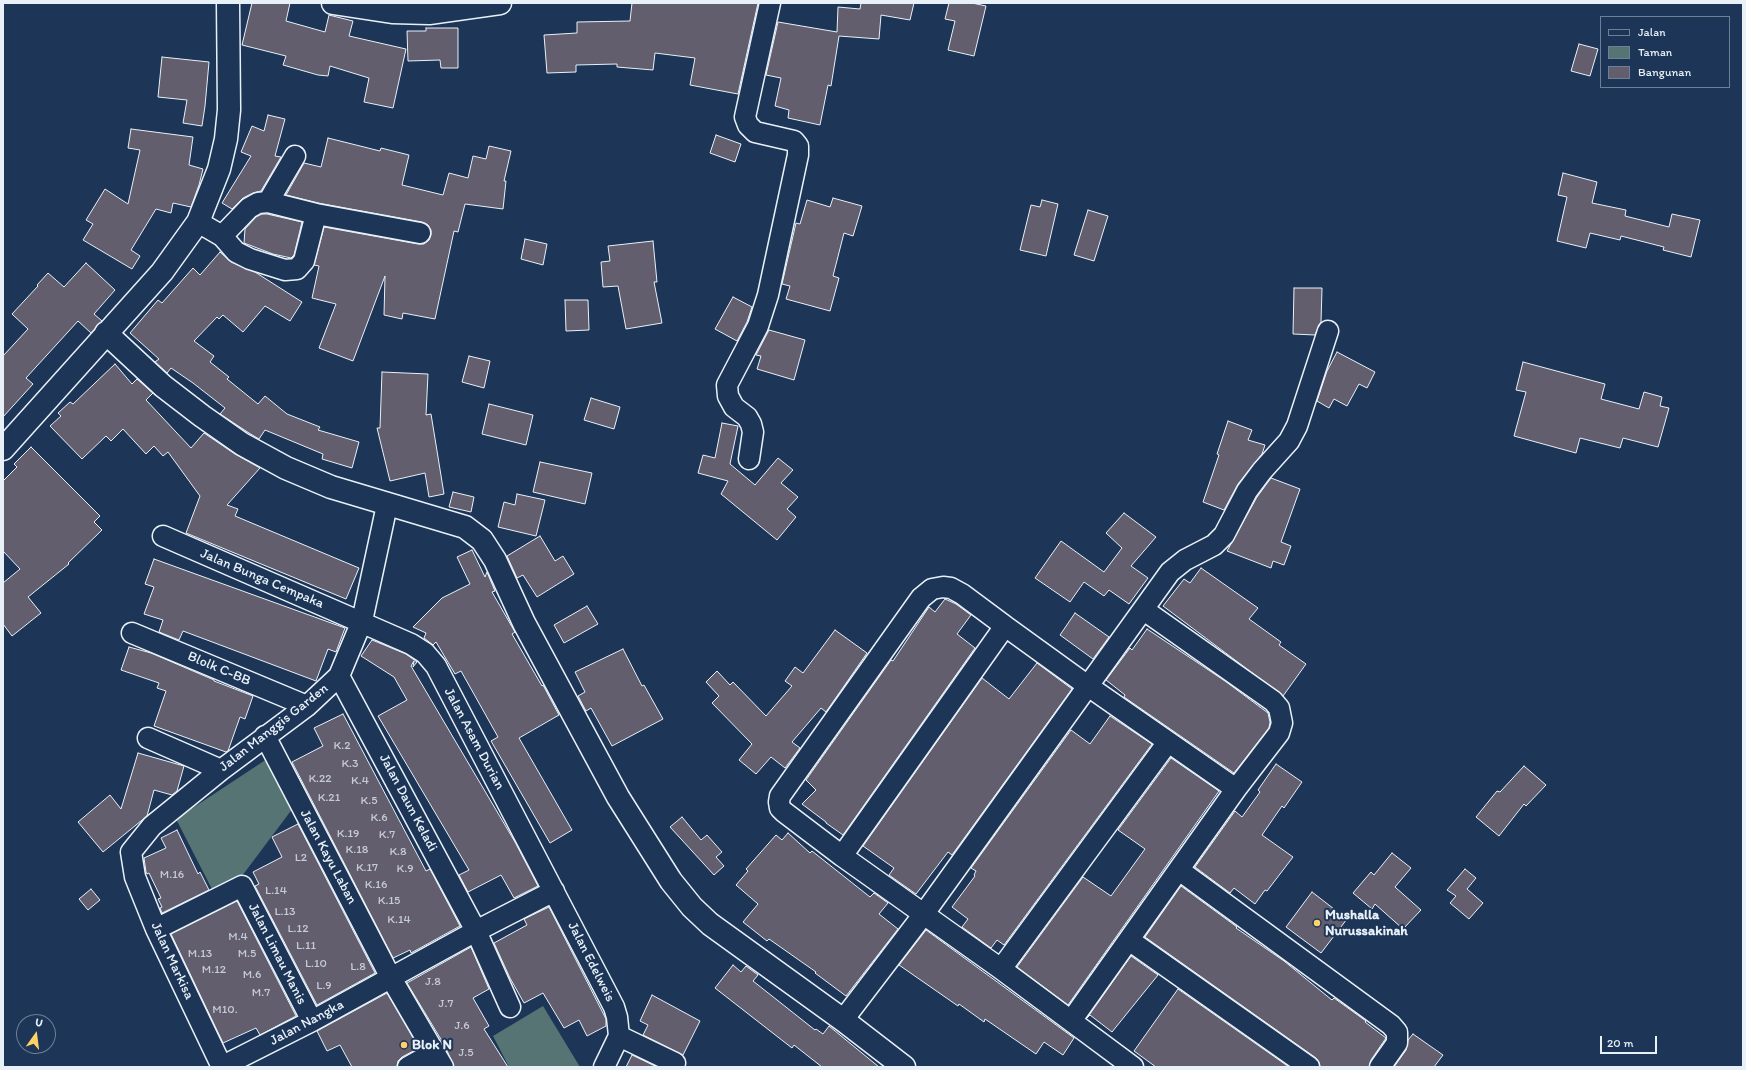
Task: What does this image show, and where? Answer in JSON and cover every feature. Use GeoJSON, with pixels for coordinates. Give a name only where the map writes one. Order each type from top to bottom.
{"type":"FeatureCollection","features":[{"type":"Feature","properties":{"kind":"street"},"geometry":{"type":"LineString","coordinates":[[3,449],[162,272],[198,222],[219,169],[226,139],[229,110],[228,3]]}},
{"type":"Feature","properties":{"kind":"street"},"geometry":{"type":"LineString","coordinates":[[334,3],[392,12],[430,13],[500,3]]}},
{"type":"Feature","properties":{"kind":"street"},"geometry":{"type":"LineString","coordinates":[[749,459],[753,432],[751,424],[731,401],[728,396],[727,385],[758,326],[768,295],[798,155],[798,146],[794,141],[755,132],[748,125],[745,117],[770,3]]}},
{"type":"Feature","properties":{"kind":"street"},"geometry":{"type":"LineString","coordinates":[[268,202],[295,156]]}},
{"type":"Feature","properties":{"kind":"street"},"geometry":{"type":"LineString","coordinates":[[222,236],[249,208],[258,203],[268,202],[316,214],[420,233]]}},
{"type":"Feature","properties":{"kind":"street"},"geometry":{"type":"LineString","coordinates":[[198,222],[222,236],[236,252],[250,259],[286,270],[297,269],[304,261],[316,214]]}},
{"type":"Feature","properties":{"kind":"street"},"geometry":{"type":"LineString","coordinates":[[843,1020],[923,915],[1170,572],[1185,560],[1214,545],[1224,535],[1251,486],[1262,471],[1289,441],[1303,410],[1328,331]]}},
{"type":"Feature","properties":{"kind":"street"},"geometry":{"type":"LineString","coordinates":[[106,334],[163,386],[242,444],[286,468],[331,487],[465,528],[482,540],[495,560],[524,623],[618,797],[671,881],[692,907],[710,924],[843,1020],[904,1067]]}},
{"type":"Feature","properties":{"kind":"street","name":"Jalan Manggis Garden"},"geometry":{"type":"LineString","coordinates":[[131,852],[152,826],[221,770],[307,706],[339,676],[362,621],[387,505]]}},
{"type":"Feature","properties":{"kind":"street","name":"Jalan Bunga Cempaka"},"geometry":{"type":"LineString","coordinates":[[163,536],[362,621]]}},
{"type":"Feature","properties":{"kind":"street"},"geometry":{"type":"LineString","coordinates":[[1133,1067],[1001,969],[842,856],[784,812],[780,808],[778,802],[780,796],[920,598],[932,589],[943,587],[951,588],[962,594],[1088,686],[1236,789]]}},
{"type":"Feature","properties":{"kind":"street"},"geometry":{"type":"LineString","coordinates":[[1071,1022],[1236,789],[1279,733],[1282,723],[1280,708],[1273,701],[1144,610]]}},
{"type":"Feature","properties":{"kind":"street","name":"Jalan Asam Durian"},"geometry":{"type":"LineString","coordinates":[[362,621],[411,644],[425,653],[436,666],[554,890]]}},
{"type":"Feature","properties":{"kind":"street"},"geometry":{"type":"LineString","coordinates":[[842,856],[1005,626]]}},
{"type":"Feature","properties":{"kind":"street","name":"Blolk C-BB"},"geometry":{"type":"LineString","coordinates":[[132,633],[307,706]]}},
{"type":"Feature","properties":{"kind":"street","name":"Jalan Daun Keladi"},"geometry":{"type":"LineString","coordinates":[[339,676],[476,930],[510,1007]]}},
{"type":"Feature","properties":{"kind":"street","name":"Jalan Kayu Laban"},"geometry":{"type":"LineString","coordinates":[[265,736],[391,978],[439,1059]]}},
{"type":"Feature","properties":{"kind":"street"},"geometry":{"type":"LineString","coordinates":[[148,738],[221,770]]}},
{"type":"Feature","properties":{"kind":"street"},"geometry":{"type":"LineString","coordinates":[[1001,969],[1168,742]]}},
{"type":"Feature","properties":{"kind":"street","name":"Jalan Markisa"},"geometry":{"type":"LineString","coordinates":[[131,852],[135,876],[156,929],[222,1067]]}},
{"type":"Feature","properties":{"kind":"street"},"geometry":{"type":"LineString","coordinates":[[1179,870],[1391,1025],[1397,1032],[1397,1043],[1380,1067]]}},
{"type":"Feature","properties":{"kind":"street","name":"Jalan Limau Manis"},"geometry":{"type":"LineString","coordinates":[[156,929],[242,886],[312,1021]]}},
{"type":"Feature","properties":{"kind":"street","name":"Jalan Nangka"},"geometry":{"type":"LineString","coordinates":[[222,1067],[312,1021],[476,930],[554,890]]}},
{"type":"Feature","properties":{"kind":"street","name":"Jalan Edelweis"},"geometry":{"type":"LineString","coordinates":[[554,890],[611,1001],[617,1017],[619,1036]]}},
{"type":"Feature","properties":{"kind":"street"},"geometry":{"type":"LineString","coordinates":[[1129,940],[1310,1067]]}},
{"type":"Feature","properties":{"kind":"street"},"geometry":{"type":"LineString","coordinates":[[604,1067],[619,1036],[675,1063]]}},
{"type":"Feature","properties":{"kind":"street"},"geometry":{"type":"LineString","coordinates":[[408,1067],[439,1059]]}},
{"type":"Feature","properties":{"kind":"green space"},"geometry":{"type":"Polygon","coordinates":[[[270,757],[296,804],[233,888],[216,897],[176,819],[270,757]]]}},
{"type":"Feature","properties":{"kind":"green space"},"geometry":{"type":"Polygon","coordinates":[[[543,1006],[580,1067],[509,1067],[493,1036],[543,1006]]]}},
{"type":"Feature","properties":{"kind":"building"},"geometry":{"type":"Polygon","coordinates":[[[252,3],[290,3],[286,21],[325,32],[329,15],[353,21],[349,36],[406,49],[393,108],[364,102],[369,78],[330,66],[328,76],[318,75],[283,65],[286,56],[242,45],[252,3]]]}},
{"type":"Feature","properties":{"kind":"building"},"geometry":{"type":"Polygon","coordinates":[[[632,3],[758,3],[738,94],[690,85],[695,58],[655,53],[653,70],[617,67],[617,64],[576,65],[576,72],[547,73],[544,35],[577,33],[577,22],[630,21],[632,3]]]}},
{"type":"Feature","properties":{"kind":"building"},"geometry":{"type":"Polygon","coordinates":[[[861,3],[914,3],[910,20],[881,15],[879,39],[839,36],[831,86],[828,85],[820,125],[788,118],[789,110],[775,106],[781,78],[766,75],[778,22],[837,32],[838,7],[860,9],[861,3]]]}},
{"type":"Feature","properties":{"kind":"building"},"geometry":{"type":"Polygon","coordinates":[[[949,3],[972,3],[986,6],[974,56],[948,50],[955,21],[945,19],[949,3]]]}},
{"type":"Feature","properties":{"kind":"building"},"geometry":{"type":"Polygon","coordinates":[[[426,28],[458,28],[458,68],[441,68],[440,60],[408,61],[407,31],[426,31],[426,28]]]}},
{"type":"Feature","properties":{"kind":"building"},"geometry":{"type":"Polygon","coordinates":[[[1579,44],[1598,49],[1590,76],[1571,71],[1579,44]]]}},
{"type":"Feature","properties":{"kind":"building"},"geometry":{"type":"Polygon","coordinates":[[[162,57],[209,62],[202,126],[183,123],[187,100],[158,97],[162,57]]]}},
{"type":"Feature","properties":{"kind":"building"},"geometry":{"type":"Polygon","coordinates":[[[268,115],[285,119],[275,156],[281,157],[261,191],[243,198],[232,209],[222,203],[251,156],[241,152],[252,126],[264,131],[268,115]]]}},
{"type":"Feature","properties":{"kind":"building"},"geometry":{"type":"Polygon","coordinates":[[[131,129],[193,137],[189,165],[203,169],[191,207],[173,203],[171,213],[156,209],[131,250],[140,256],[132,269],[83,240],[93,224],[86,220],[105,189],[128,204],[140,150],[128,148],[131,129]]]}},
{"type":"Feature","properties":{"kind":"building"},"geometry":{"type":"Polygon","coordinates":[[[716,135],[741,144],[735,162],[710,153],[716,135]]]}},
{"type":"Feature","properties":{"kind":"building"},"geometry":{"type":"Polygon","coordinates":[[[328,138],[380,151],[381,148],[409,155],[402,185],[443,195],[449,173],[468,178],[473,156],[486,159],[489,146],[511,151],[504,181],[506,181],[503,209],[465,204],[458,232],[454,231],[435,319],[403,313],[402,319],[384,315],[385,276],[353,361],[319,348],[336,304],[312,298],[319,266],[314,265],[324,227],[418,244],[424,244],[429,240],[431,230],[428,225],[422,222],[318,203],[286,195],[304,163],[321,167],[328,138]]]}},
{"type":"Feature","properties":{"kind":"building"},"geometry":{"type":"Polygon","coordinates":[[[1563,173],[1597,182],[1592,203],[1626,210],[1625,216],[1669,227],[1672,214],[1700,220],[1691,257],[1663,250],[1664,247],[1621,236],[1620,240],[1590,233],[1586,248],[1557,241],[1567,197],[1558,195],[1563,173]]]}},
{"type":"Feature","properties":{"kind":"building"},"geometry":{"type":"Polygon","coordinates":[[[833,198],[862,206],[853,236],[844,233],[833,276],[839,278],[830,311],[786,299],[790,286],[782,284],[796,223],[800,224],[807,200],[830,207],[833,198]]]}},
{"type":"Feature","properties":{"kind":"building"},"geometry":{"type":"Polygon","coordinates":[[[1042,200],[1058,204],[1046,256],[1020,250],[1031,205],[1040,207],[1042,200]]]}},
{"type":"Feature","properties":{"kind":"building"},"geometry":{"type":"Polygon","coordinates":[[[1088,210],[1108,216],[1094,261],[1074,255],[1088,210]]]}},
{"type":"Feature","properties":{"kind":"building"},"geometry":{"type":"Polygon","coordinates":[[[262,214],[302,222],[294,255],[291,258],[273,254],[244,243],[245,229],[256,217],[262,214]]]}},
{"type":"Feature","properties":{"kind":"building"},"geometry":{"type":"Polygon","coordinates":[[[525,239],[547,244],[543,265],[521,259],[525,239]]]}},
{"type":"Feature","properties":{"kind":"building"},"geometry":{"type":"Polygon","coordinates":[[[653,241],[657,282],[654,282],[662,323],[626,329],[618,286],[603,287],[601,262],[610,261],[608,246],[653,241]]]}},
{"type":"Feature","properties":{"kind":"building"},"geometry":{"type":"Polygon","coordinates":[[[220,252],[231,262],[255,272],[302,302],[290,321],[265,306],[243,332],[223,315],[219,319],[217,317],[194,341],[214,356],[210,362],[229,377],[227,379],[258,404],[265,396],[287,414],[320,427],[318,430],[359,442],[352,468],[322,459],[323,454],[265,430],[259,439],[249,433],[220,414],[225,408],[193,383],[171,368],[167,373],[155,362],[159,359],[130,333],[158,300],[162,303],[193,268],[200,275],[220,252]]]}},
{"type":"Feature","properties":{"kind":"building"},"geometry":{"type":"Polygon","coordinates":[[[86,263],[115,290],[94,314],[102,321],[91,333],[78,321],[26,378],[33,384],[3,417],[3,356],[28,329],[12,314],[48,273],[64,287],[86,263]]]}},
{"type":"Feature","properties":{"kind":"building"},"geometry":{"type":"Polygon","coordinates":[[[1294,288],[1322,288],[1321,322],[1315,335],[1293,334],[1294,288]]]}},
{"type":"Feature","properties":{"kind":"building"},"geometry":{"type":"Polygon","coordinates":[[[733,297],[752,307],[747,322],[737,341],[715,329],[733,297]]]}},
{"type":"Feature","properties":{"kind":"building"},"geometry":{"type":"Polygon","coordinates":[[[565,300],[588,300],[589,330],[566,331],[565,300]]]}},
{"type":"Feature","properties":{"kind":"building"},"geometry":{"type":"Polygon","coordinates":[[[769,330],[805,340],[794,380],[757,369],[761,356],[756,355],[769,330]]]}},
{"type":"Feature","properties":{"kind":"building"},"geometry":{"type":"Polygon","coordinates":[[[1337,352],[1375,372],[1367,388],[1359,384],[1347,406],[1334,399],[1329,408],[1317,401],[1327,371],[1337,352]]]}},
{"type":"Feature","properties":{"kind":"building"},"geometry":{"type":"Polygon","coordinates":[[[469,356],[490,361],[484,388],[462,382],[469,356]]]}},
{"type":"Feature","properties":{"kind":"building"},"geometry":{"type":"Polygon","coordinates":[[[1523,362],[1605,384],[1601,399],[1639,409],[1644,392],[1662,397],[1660,406],[1669,408],[1658,447],[1623,438],[1620,448],[1580,438],[1576,453],[1514,436],[1526,392],[1516,390],[1523,362]]]}},
{"type":"Feature","properties":{"kind":"building"},"geometry":{"type":"Polygon","coordinates":[[[115,364],[132,384],[137,379],[153,393],[146,400],[191,448],[204,433],[235,454],[260,468],[227,505],[238,509],[235,516],[359,568],[346,599],[186,533],[200,496],[168,452],[163,456],[154,446],[146,454],[123,429],[111,441],[106,436],[82,459],[50,426],[61,416],[58,413],[70,402],[73,404],[115,364]]]}},
{"type":"Feature","properties":{"kind":"building"},"geometry":{"type":"Polygon","coordinates":[[[382,372],[428,374],[426,415],[431,414],[444,494],[429,497],[425,473],[390,481],[377,428],[380,428],[382,372]]]}},
{"type":"Feature","properties":{"kind":"building"},"geometry":{"type":"Polygon","coordinates":[[[591,398],[620,407],[614,429],[584,420],[591,398]]]}},
{"type":"Feature","properties":{"kind":"building"},"geometry":{"type":"Polygon","coordinates":[[[489,404],[533,415],[526,445],[482,434],[489,404]]]}},
{"type":"Feature","properties":{"kind":"building"},"geometry":{"type":"Polygon","coordinates":[[[1228,421],[1252,430],[1248,440],[1265,445],[1262,454],[1238,484],[1224,510],[1203,502],[1219,455],[1217,454],[1228,421]]]}},
{"type":"Feature","properties":{"kind":"building"},"geometry":{"type":"Polygon","coordinates":[[[722,423],[738,426],[730,464],[755,485],[778,458],[793,470],[781,483],[798,497],[787,509],[796,517],[777,540],[721,494],[728,481],[698,473],[703,455],[715,458],[722,423]]]}},
{"type":"Feature","properties":{"kind":"building"},"geometry":{"type":"Polygon","coordinates":[[[31,447],[100,516],[94,522],[102,530],[68,563],[69,564],[28,597],[41,613],[12,636],[3,624],[3,583],[20,569],[3,551],[3,481],[17,467],[14,464],[31,447]]]}},
{"type":"Feature","properties":{"kind":"building"},"geometry":{"type":"Polygon","coordinates":[[[540,462],[592,473],[585,504],[533,492],[540,462]]]}},
{"type":"Feature","properties":{"kind":"building"},"geometry":{"type":"Polygon","coordinates":[[[1271,478],[1300,489],[1281,542],[1291,546],[1284,565],[1273,561],[1271,568],[1227,551],[1257,497],[1271,478]]]}},
{"type":"Feature","properties":{"kind":"building"},"geometry":{"type":"Polygon","coordinates":[[[453,492],[474,497],[471,512],[449,507],[453,492]]]}},
{"type":"Feature","properties":{"kind":"building"},"geometry":{"type":"Polygon","coordinates":[[[517,494],[545,500],[536,536],[498,527],[504,502],[515,505],[517,494]]]}},
{"type":"Feature","properties":{"kind":"building"},"geometry":{"type":"Polygon","coordinates":[[[1124,513],[1156,537],[1131,566],[1148,578],[1129,604],[1109,590],[1104,596],[1084,582],[1070,602],[1035,578],[1061,541],[1104,572],[1122,548],[1106,533],[1124,513]]]}},
{"type":"Feature","properties":{"kind":"building"},"geometry":{"type":"Polygon","coordinates":[[[540,536],[555,561],[563,556],[574,574],[537,597],[523,575],[517,578],[507,556],[540,536]]]}},
{"type":"Feature","properties":{"kind":"building"},"geometry":{"type":"Polygon","coordinates":[[[472,550],[485,577],[487,572],[495,591],[492,592],[515,632],[512,634],[542,686],[543,685],[559,715],[519,738],[572,830],[550,843],[491,741],[498,737],[461,671],[455,674],[436,642],[433,645],[424,638],[426,633],[413,627],[442,598],[470,584],[457,557],[472,550]]]}},
{"type":"Feature","properties":{"kind":"building"},"geometry":{"type":"Polygon","coordinates":[[[154,559],[345,628],[336,652],[328,649],[316,681],[183,631],[179,640],[159,632],[163,620],[144,614],[154,587],[145,584],[154,559]]]}},
{"type":"Feature","properties":{"kind":"building"},"geometry":{"type":"Polygon","coordinates":[[[1201,568],[1258,608],[1249,619],[1281,642],[1279,645],[1306,664],[1283,696],[1163,606],[1184,579],[1190,583],[1201,568]]]}},
{"type":"Feature","properties":{"kind":"building"},"geometry":{"type":"Polygon","coordinates":[[[945,599],[956,604],[971,615],[957,634],[975,648],[843,835],[802,804],[816,790],[806,780],[891,660],[893,661],[929,607],[935,612],[945,599]]]}},
{"type":"Feature","properties":{"kind":"building"},"geometry":{"type":"Polygon","coordinates":[[[587,606],[598,624],[564,643],[554,625],[587,606]]]}},
{"type":"Feature","properties":{"kind":"building"},"geometry":{"type":"Polygon","coordinates":[[[1075,613],[1109,637],[1093,659],[1060,635],[1075,613]]]}},
{"type":"Feature","properties":{"kind":"building"},"geometry":{"type":"Polygon","coordinates":[[[1147,629],[1225,681],[1268,713],[1270,722],[1269,728],[1234,773],[1124,697],[1125,695],[1106,680],[1130,648],[1132,650],[1147,629]]]}},
{"type":"Feature","properties":{"kind":"building"},"geometry":{"type":"Polygon","coordinates":[[[835,630],[867,653],[826,712],[821,708],[792,742],[800,748],[785,768],[771,757],[756,774],[739,760],[752,744],[712,703],[719,696],[706,682],[717,671],[730,685],[733,682],[766,716],[792,686],[785,681],[795,667],[803,673],[835,630]]]}},
{"type":"Feature","properties":{"kind":"building"},"geometry":{"type":"Polygon","coordinates":[[[372,640],[406,654],[417,662],[413,667],[414,661],[411,666],[515,842],[538,886],[514,898],[501,875],[468,892],[459,875],[469,870],[378,716],[407,700],[394,677],[361,656],[372,640]]]}},
{"type":"Feature","properties":{"kind":"building"},"geometry":{"type":"Polygon","coordinates":[[[129,647],[151,653],[214,681],[253,696],[245,719],[240,717],[228,751],[226,752],[154,726],[166,691],[157,688],[159,683],[121,670],[129,647]]]}},
{"type":"Feature","properties":{"kind":"building"},"geometry":{"type":"Polygon","coordinates":[[[623,649],[642,686],[644,685],[663,719],[612,746],[591,708],[586,711],[578,696],[585,692],[575,672],[623,649]]]}},
{"type":"Feature","properties":{"kind":"building"},"geometry":{"type":"Polygon","coordinates":[[[1037,663],[1072,689],[952,855],[948,852],[916,894],[889,875],[894,868],[863,846],[982,678],[1009,699],[1037,663]]]}},
{"type":"Feature","properties":{"kind":"building"},"geometry":{"type":"Polygon","coordinates":[[[343,714],[426,871],[430,869],[460,926],[411,953],[410,950],[393,958],[292,762],[323,746],[314,728],[343,714]]]}},
{"type":"Feature","properties":{"kind":"building"},"geometry":{"type":"Polygon","coordinates":[[[1110,716],[1152,744],[1004,945],[997,940],[991,948],[962,927],[968,919],[952,907],[975,876],[976,871],[971,868],[1071,730],[1090,744],[1110,716]]]}},
{"type":"Feature","properties":{"kind":"building"},"geometry":{"type":"Polygon","coordinates":[[[138,753],[184,766],[177,791],[172,795],[154,790],[147,816],[103,852],[78,822],[110,795],[121,809],[138,753]]]}},
{"type":"Feature","properties":{"kind":"building"},"geometry":{"type":"Polygon","coordinates":[[[1171,758],[1219,791],[1068,1005],[1017,967],[1083,877],[1111,896],[1145,849],[1118,830],[1171,758]]]}},
{"type":"Feature","properties":{"kind":"building"},"geometry":{"type":"Polygon","coordinates":[[[1276,764],[1302,782],[1284,808],[1282,806],[1262,835],[1293,857],[1255,904],[1234,888],[1230,893],[1195,867],[1235,811],[1242,817],[1260,792],[1258,790],[1276,764]]]}},
{"type":"Feature","properties":{"kind":"building"},"geometry":{"type":"Polygon","coordinates":[[[1524,766],[1546,785],[1526,806],[1524,804],[1499,836],[1476,817],[1497,791],[1500,792],[1524,766]]]}},
{"type":"Feature","properties":{"kind":"building"},"geometry":{"type":"Polygon","coordinates":[[[682,817],[701,840],[707,835],[722,852],[716,857],[724,866],[714,875],[670,827],[682,817]]]}},
{"type":"Feature","properties":{"kind":"building"},"geometry":{"type":"Polygon","coordinates":[[[298,824],[375,973],[317,1005],[255,886],[259,884],[253,872],[282,857],[272,837],[298,824]]]}},
{"type":"Feature","properties":{"kind":"building"},"geometry":{"type":"Polygon","coordinates":[[[177,830],[198,874],[200,872],[209,890],[162,913],[160,908],[162,907],[158,899],[161,898],[149,873],[147,874],[146,872],[144,858],[166,848],[161,838],[177,830]]]}},
{"type":"Feature","properties":{"kind":"building"},"geometry":{"type":"Polygon","coordinates":[[[788,833],[810,853],[812,851],[870,897],[874,893],[888,903],[879,914],[898,929],[846,996],[815,973],[816,972],[769,939],[767,941],[743,922],[758,904],[736,885],[748,871],[746,869],[776,835],[782,840],[788,833]]]}},
{"type":"Feature","properties":{"kind":"building"},"geometry":{"type":"Polygon","coordinates":[[[1392,853],[1411,868],[1395,887],[1421,910],[1403,929],[1375,904],[1372,909],[1353,893],[1371,872],[1374,875],[1392,853]]]}},
{"type":"Feature","properties":{"kind":"building"},"geometry":{"type":"Polygon","coordinates":[[[1465,869],[1476,878],[1467,889],[1483,903],[1469,919],[1450,903],[1456,896],[1447,890],[1465,869]]]}},
{"type":"Feature","properties":{"kind":"building"},"geometry":{"type":"Polygon","coordinates":[[[1181,886],[1237,927],[1236,928],[1284,961],[1332,1000],[1334,998],[1366,1021],[1365,1022],[1386,1038],[1371,1060],[1369,1067],[1320,1067],[1316,1058],[1145,937],[1181,886]]]}},
{"type":"Feature","properties":{"kind":"building"},"geometry":{"type":"Polygon","coordinates":[[[91,889],[100,900],[88,910],[79,899],[91,889]]]}},
{"type":"Feature","properties":{"kind":"building","name":"Mushalla Nurussakinah"},"geometry":{"type":"Polygon","coordinates":[[[1312,892],[1347,919],[1321,953],[1286,927],[1312,892]]]}},
{"type":"Feature","properties":{"kind":"building"},"geometry":{"type":"Polygon","coordinates":[[[237,901],[296,1016],[260,1035],[256,1028],[223,1043],[171,934],[237,901]]]}},
{"type":"Feature","properties":{"kind":"building"},"geometry":{"type":"Polygon","coordinates":[[[549,907],[606,1019],[606,1026],[587,1036],[579,1020],[564,1028],[543,993],[524,1003],[510,978],[494,943],[527,925],[524,919],[549,907]]]}},
{"type":"Feature","properties":{"kind":"building"},"geometry":{"type":"Polygon","coordinates":[[[926,930],[1074,1038],[1063,1055],[1044,1042],[1036,1054],[985,1019],[984,1022],[959,1004],[958,1006],[899,965],[926,930]]]}},
{"type":"Feature","properties":{"kind":"building"},"geometry":{"type":"Polygon","coordinates":[[[471,947],[489,989],[473,998],[489,1026],[484,1029],[508,1067],[454,1067],[445,1046],[407,983],[471,947]]]}},
{"type":"Feature","properties":{"kind":"building"},"geometry":{"type":"Polygon","coordinates":[[[1131,956],[1158,975],[1112,1032],[1090,1015],[1087,1018],[1131,956]]]}},
{"type":"Feature","properties":{"kind":"building"},"geometry":{"type":"Polygon","coordinates":[[[733,965],[741,972],[746,966],[758,975],[753,981],[815,1030],[816,1029],[823,1034],[829,1026],[879,1067],[822,1067],[794,1045],[792,1048],[715,988],[733,965]]]}},
{"type":"Feature","properties":{"kind":"building"},"geometry":{"type":"Polygon","coordinates":[[[1178,989],[1289,1067],[1156,1067],[1134,1051],[1178,989]]]}},
{"type":"Feature","properties":{"kind":"building"},"geometry":{"type":"Polygon","coordinates":[[[387,993],[419,1048],[402,1057],[398,1061],[397,1067],[352,1067],[340,1045],[327,1051],[317,1031],[387,993]]]}},
{"type":"Feature","properties":{"kind":"building"},"geometry":{"type":"Polygon","coordinates":[[[652,995],[700,1021],[683,1055],[643,1035],[648,1025],[640,1021],[652,995]]]}},
{"type":"Feature","properties":{"kind":"building"},"geometry":{"type":"Polygon","coordinates":[[[1413,1034],[1443,1055],[1434,1067],[1394,1067],[1406,1050],[1408,1040],[1413,1034]]]}},
{"type":"Feature","properties":{"kind":"building"},"geometry":{"type":"Polygon","coordinates":[[[632,1055],[657,1067],[626,1067],[632,1055]]]}},
{"type":"Feature","properties":{"kind":"place","name":"Mushalla Nurussakinah"},"geometry":{"type":"Point","coordinates":[1317,923]}},
{"type":"Feature","properties":{"kind":"place","name":"Blok N"},"geometry":{"type":"Point","coordinates":[404,1045]}}]}
